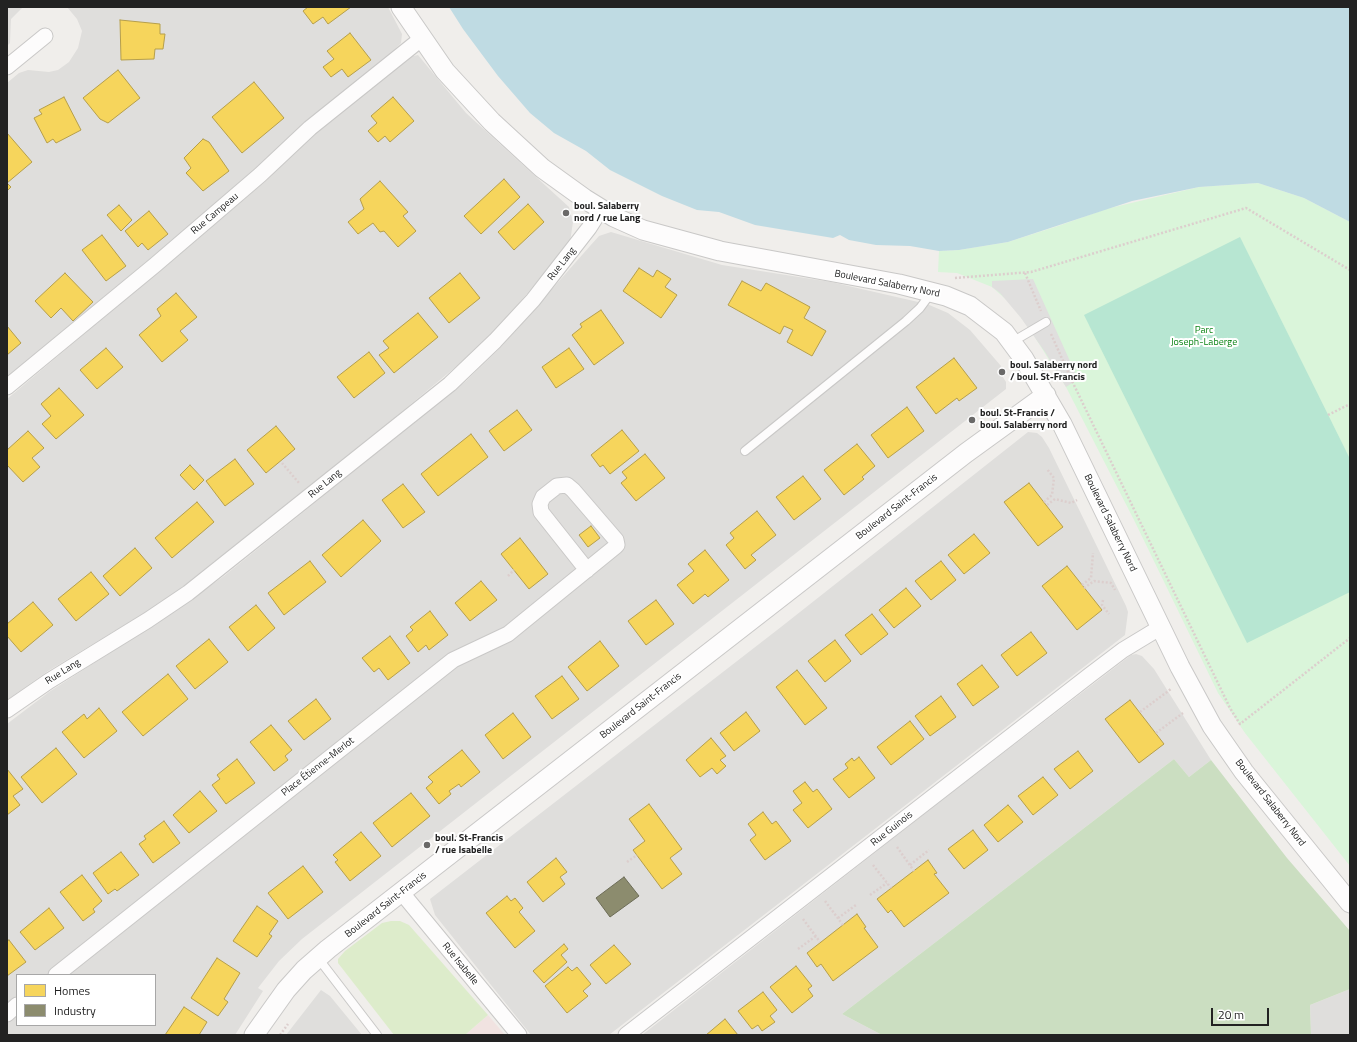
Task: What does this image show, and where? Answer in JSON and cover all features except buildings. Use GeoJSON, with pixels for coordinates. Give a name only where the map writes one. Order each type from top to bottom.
{"type":"FeatureCollection","features":[{"type":"Feature","properties":{"kind":"street","name":"Boulevard Salaberry Nord"},"geometry":{"type":"LineString","coordinates":[[401,7],[422,39],[458,86],[509,139],[542,168],[601,209],[643,230],[691,244],[754,259],[899,284],[931,292],[958,300],[970,306],[994,323],[1012,342],[1024,359],[1062,424],[1186,678],[1212,726],[1244,772],[1350,903]]}},
{"type":"Feature","properties":{"kind":"street"},"geometry":{"type":"LineString","coordinates":[[7,67],[45,36]]}},
{"type":"Feature","properties":{"kind":"street","name":"Rue Campeau"},"geometry":{"type":"LineString","coordinates":[[7,387],[155,266],[255,179],[310,128],[422,39]]}},
{"type":"Feature","properties":{"kind":"street","name":"Rue Lang"},"geometry":{"type":"LineString","coordinates":[[7,710],[49,681],[170,606],[450,384],[495,342],[559,268],[601,209]]}},
{"type":"Feature","properties":{"kind":"street","name":"Boulevard Saint-Francis"},"geometry":{"type":"LineString","coordinates":[[254,1035],[286,990],[317,958],[960,458],[1046,395]]}},
{"type":"Feature","properties":{"kind":"street","name":"Place Étienne-Merlot"},"geometry":{"type":"LineString","coordinates":[[57,974],[453,660],[508,634],[587,570],[615,547],[617,542],[574,490],[567,485],[557,486],[543,497],[540,504],[541,512],[587,570]]}},
{"type":"Feature","properties":{"kind":"street","name":"Rue Guinois"},"geometry":{"type":"LineString","coordinates":[[626,1035],[1112,658],[1136,641],[1161,627]]}},
{"type":"Feature","properties":{"kind":"street","name":"Rue Isabelle"},"geometry":{"type":"LineString","coordinates":[[402,893],[514,1033]]}},
{"type":"Feature","properties":{"kind":"street"},"geometry":{"type":"LineString","coordinates":[[7,1014],[16,1006]]}},
{"type":"Feature","properties":{"kind":"lane"},"geometry":{"type":"LineString","coordinates":[[745,451],[906,321],[920,308],[931,292]]}},
{"type":"Feature","properties":{"kind":"lane"},"geometry":{"type":"LineString","coordinates":[[1012,342],[1046,322]]}},
{"type":"Feature","properties":{"kind":"lane"},"geometry":{"type":"LineString","coordinates":[[317,958],[377,1035]]}},
{"type":"Feature","properties":{"kind":"path"},"geometry":{"type":"LineString","coordinates":[[970,277],[1025,273],[1246,208],[1350,270]]}},
{"type":"Feature","properties":{"kind":"path"},"geometry":{"type":"LineString","coordinates":[[1025,273],[1028,280]]}},
{"type":"Feature","properties":{"kind":"path"},"geometry":{"type":"LineString","coordinates":[[1073,383],[1230,708],[1240,724],[1350,638]]}},
{"type":"Feature","properties":{"kind":"path"},"geometry":{"type":"LineString","coordinates":[[1328,415],[1350,404]]}},
{"type":"Feature","properties":{"kind":"path"},"geometry":{"type":"LineString","coordinates":[[282,463],[310,496]]}},
{"type":"Feature","properties":{"kind":"path"},"geometry":{"type":"LineString","coordinates":[[1044,502],[1052,495],[1054,478],[1047,468]]}},
{"type":"Feature","properties":{"kind":"path"},"geometry":{"type":"LineString","coordinates":[[1047,506],[1055,499],[1071,503],[1077,500]]}},
{"type":"Feature","properties":{"kind":"path"},"geometry":{"type":"LineString","coordinates":[[1082,585],[1091,578],[1093,553]]}},
{"type":"Feature","properties":{"kind":"path"},"geometry":{"type":"LineString","coordinates":[[508,576],[514,570]]}},
{"type":"Feature","properties":{"kind":"path"},"geometry":{"type":"LineString","coordinates":[[1084,588],[1094,581],[1111,583],[1115,590]]}},
{"type":"Feature","properties":{"kind":"path"},"geometry":{"type":"LineString","coordinates":[[1103,600],[1102,605],[1109,614]]}},
{"type":"Feature","properties":{"kind":"path"},"geometry":{"type":"LineString","coordinates":[[1140,712],[1186,678]]}},
{"type":"Feature","properties":{"kind":"path"},"geometry":{"type":"LineString","coordinates":[[1156,733],[1198,702]]}},
{"type":"Feature","properties":{"kind":"path"},"geometry":{"type":"LineString","coordinates":[[886,833],[914,871]]}},
{"type":"Feature","properties":{"kind":"path"},"geometry":{"type":"LineString","coordinates":[[910,865],[929,850]]}},
{"type":"Feature","properties":{"kind":"path"},"geometry":{"type":"LineString","coordinates":[[863,851],[891,888]]}},
{"type":"Feature","properties":{"kind":"path"},"geometry":{"type":"LineString","coordinates":[[627,862],[637,855]]}},
{"type":"Feature","properties":{"kind":"path"},"geometry":{"type":"LineString","coordinates":[[870,895],[887,883]]}},
{"type":"Feature","properties":{"kind":"path"},"geometry":{"type":"LineString","coordinates":[[815,888],[843,925]]}},
{"type":"Feature","properties":{"kind":"path"},"geometry":{"type":"LineString","coordinates":[[793,905],[820,942]]}},
{"type":"Feature","properties":{"kind":"path"},"geometry":{"type":"LineString","coordinates":[[838,918],[856,905]]}},
{"type":"Feature","properties":{"kind":"path"},"geometry":{"type":"LineString","coordinates":[[798,949],[816,936]]}},
{"type":"Feature","properties":{"kind":"path"},"geometry":{"type":"LineString","coordinates":[[280,1035],[289,1021]]}},
{"type":"Feature","properties":{"kind":"shaded area"},"geometry":{"type":"Polygon","coordinates":[[[7,7],[23,7],[11,19],[10,43],[7,46],[7,7]]]}},
{"type":"Feature","properties":{"kind":"shaded area"},"geometry":{"type":"Polygon","coordinates":[[[67,7],[388,7],[402,34],[401,43],[388,57],[289,137],[230,192],[7,377],[7,83],[19,73],[28,70],[49,72],[58,70],[69,62],[78,48],[82,31],[77,19],[67,7]]]}},
{"type":"Feature","properties":{"kind":"shaded area"},"geometry":{"type":"Polygon","coordinates":[[[418,55],[466,113],[569,207],[573,222],[570,242],[500,326],[458,365],[393,419],[166,600],[48,671],[7,700],[7,399],[266,181],[304,143],[348,105],[413,56],[418,55]]]}},
{"type":"Feature","properties":{"kind":"shaded area"},"geometry":{"type":"Polygon","coordinates":[[[611,232],[722,265],[831,282],[927,304],[948,313],[970,330],[1001,366],[999,371],[1006,382],[1006,389],[302,939],[279,961],[258,988],[263,991],[235,1035],[7,1035],[7,724],[49,692],[178,609],[224,576],[466,381],[500,348],[599,236],[611,232]]]}},
{"type":"Feature","properties":{"kind":"shaded area"},"geometry":{"type":"Polygon","coordinates":[[[1033,279],[1078,379],[1066,387],[1045,352],[1021,318],[1000,293],[992,287],[992,281],[1033,279]]]}},
{"type":"Feature","properties":{"kind":"shaded area"},"geometry":{"type":"Polygon","coordinates":[[[1028,432],[1037,433],[1042,437],[1049,448],[1126,606],[1128,612],[1125,635],[609,1035],[531,1035],[435,915],[430,899],[781,627],[1028,432]]]}},
{"type":"Feature","properties":{"kind":"shaded area"},"geometry":{"type":"Polygon","coordinates":[[[1136,654],[1142,656],[1154,669],[1211,760],[1189,777],[1174,759],[842,1014],[882,1035],[642,1035],[946,797],[1131,655],[1136,654]]]}},
{"type":"Feature","properties":{"kind":"shaded area"},"geometry":{"type":"Polygon","coordinates":[[[1350,989],[1350,1035],[1311,1035],[1310,1005],[1350,989]]]}},
{"type":"Feature","properties":{"kind":"shaded area"},"geometry":{"type":"Polygon","coordinates":[[[321,990],[330,996],[362,1035],[286,1035],[321,990]]]}},
{"type":"Feature","properties":{"kind":"shaded area"},"geometry":{"type":"Polygon","coordinates":[[[488,1015],[505,1035],[465,1035],[488,1015]]]}},
{"type":"Feature","properties":{"kind":"green space","name":"Parc Joseph-Laberge"},"geometry":{"type":"Polygon","coordinates":[[[1258,183],[1304,198],[1350,222],[1350,866],[1245,733],[1218,693],[1134,520],[1066,387],[1031,331],[1010,303],[992,287],[957,273],[938,272],[939,251],[959,250],[1008,242],[1106,209],[1199,187],[1258,183]]]}},
{"type":"Feature","properties":{"kind":"green space"},"geometry":{"type":"Polygon","coordinates":[[[1240,237],[1350,459],[1350,592],[1247,643],[1084,315],[1240,237]]]}},
{"type":"Feature","properties":{"kind":"green space"},"geometry":{"type":"Polygon","coordinates":[[[1174,759],[1189,777],[1211,760],[1287,858],[1350,931],[1350,989],[1310,1005],[1311,1035],[882,1035],[842,1014],[1174,759]]]}},
{"type":"Feature","properties":{"kind":"green space"},"geometry":{"type":"Polygon","coordinates":[[[400,921],[409,925],[488,1015],[465,1035],[394,1035],[338,963],[338,959],[345,951],[382,923],[400,921]]]}},
{"type":"Feature","properties":{"kind":"water"},"geometry":{"type":"Polygon","coordinates":[[[449,7],[1350,7],[1350,222],[1304,198],[1258,183],[1199,187],[1132,201],[1008,242],[959,250],[939,251],[910,246],[876,245],[849,240],[840,235],[833,238],[755,225],[719,212],[697,210],[662,196],[610,170],[586,151],[554,133],[530,113],[498,76],[463,29],[449,7]]]}},
{"type":"Feature","properties":{"kind":"place","name":"boul. Salaberry nord / rue Lang"},"geometry":{"type":"Point","coordinates":[566,213]}},
{"type":"Feature","properties":{"kind":"place","name":"boul. Salaberry nord / boul. St-Francis"},"geometry":{"type":"Point","coordinates":[1002,372]}},
{"type":"Feature","properties":{"kind":"place","name":"boul. St-Francis / boul. Salaberry nord"},"geometry":{"type":"Point","coordinates":[972,420]}},
{"type":"Feature","properties":{"kind":"place","name":"boul. St-Francis / rue Isabelle"},"geometry":{"type":"Point","coordinates":[427,845]}}]}
